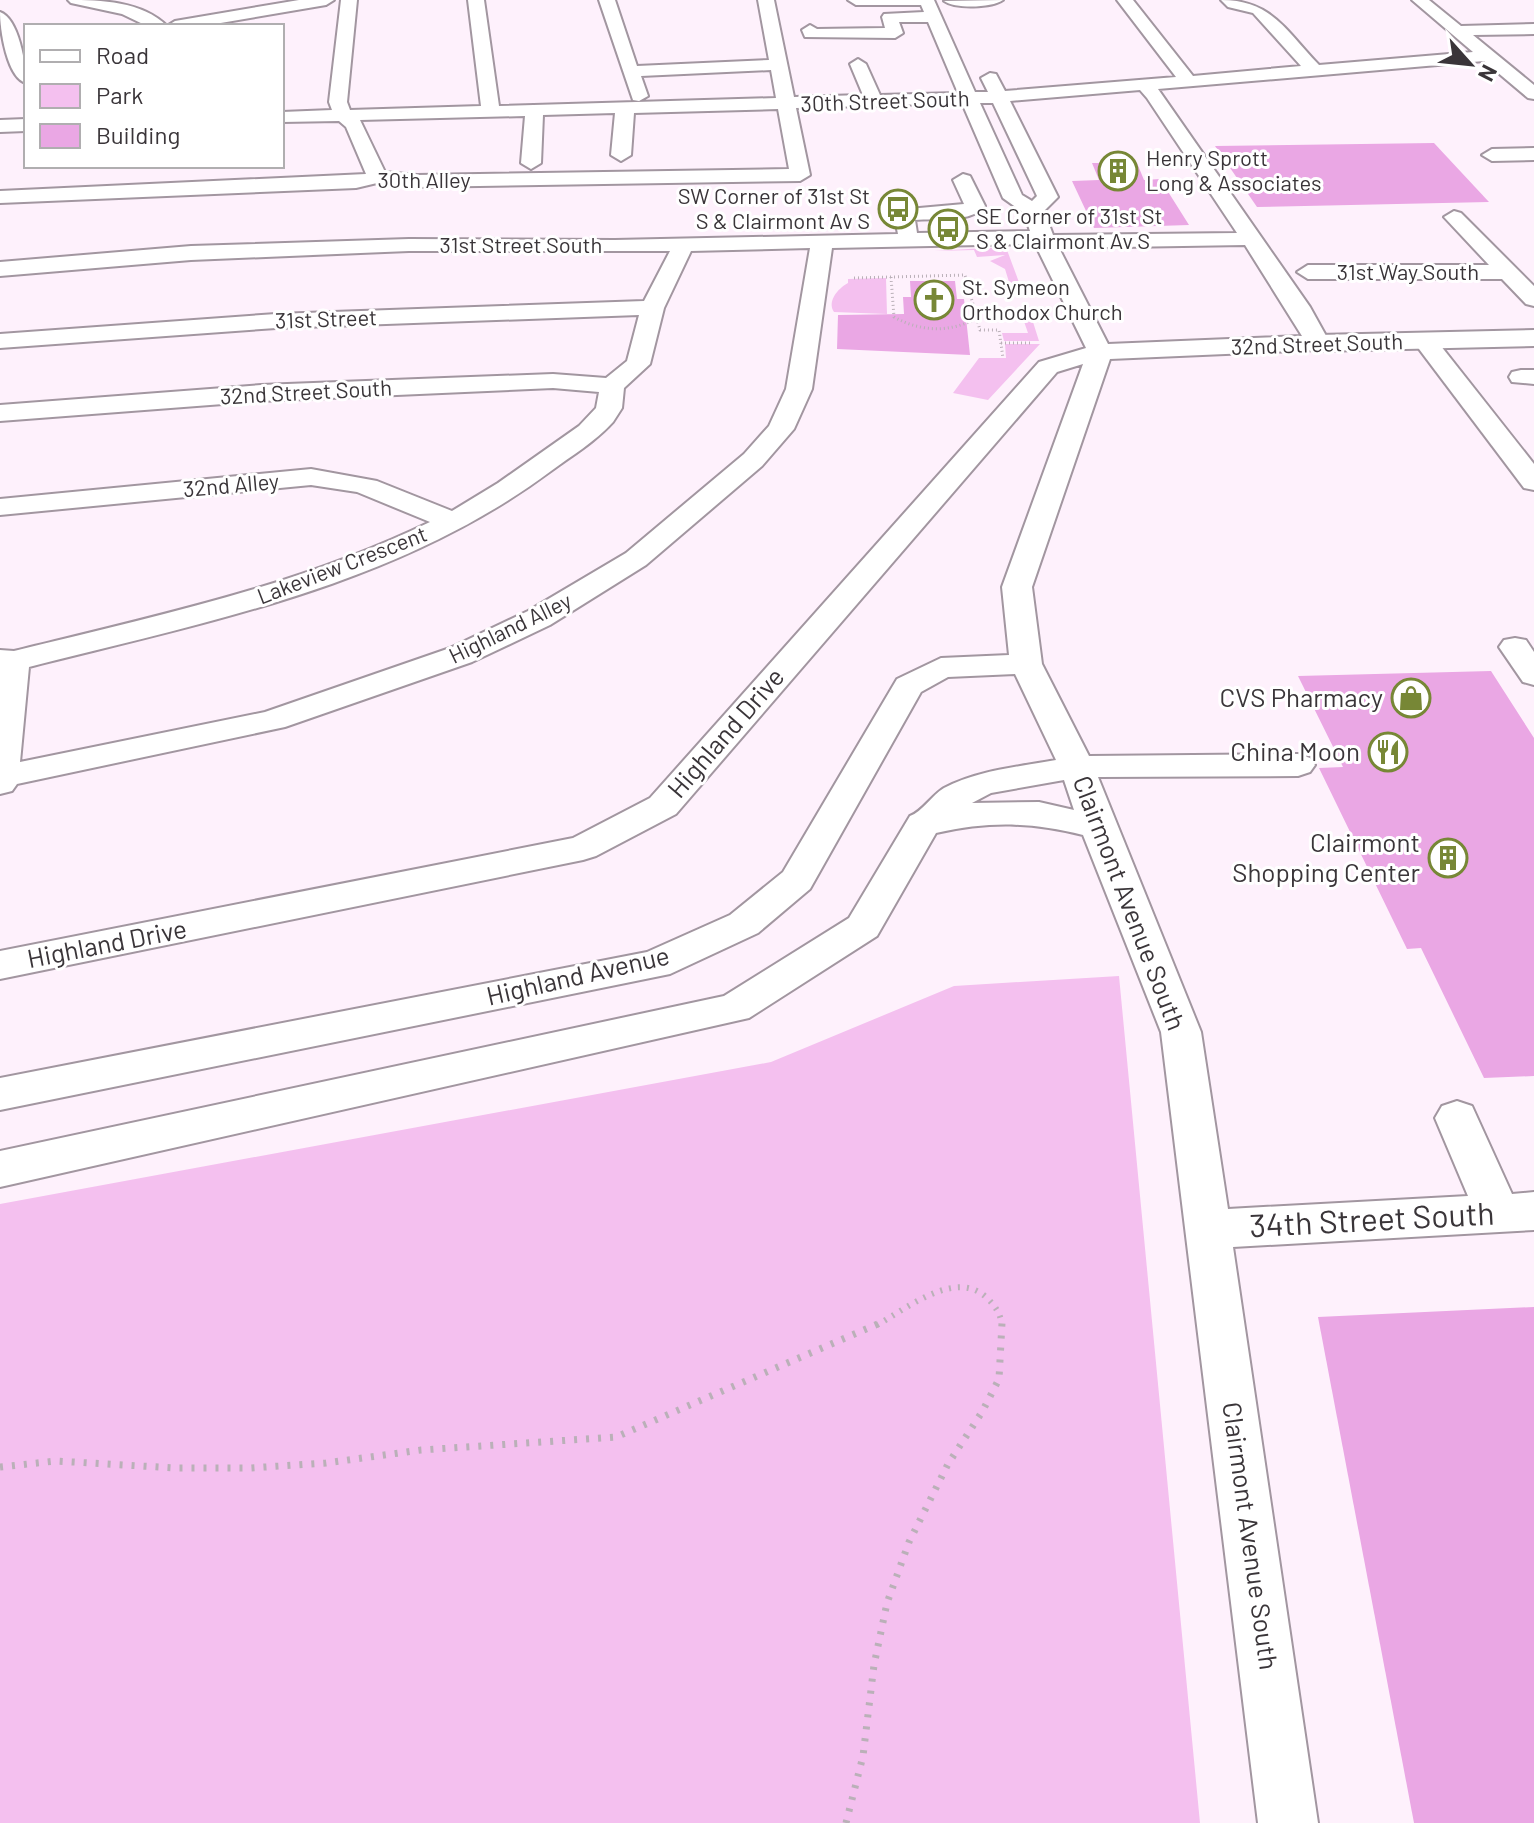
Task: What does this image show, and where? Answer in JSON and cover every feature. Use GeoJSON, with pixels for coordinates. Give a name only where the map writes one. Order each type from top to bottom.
{"type":"FeatureCollection","features":[{"type":"Feature","properties":{"kind":"main road","name":"32nd Street South"},"geometry":{"type":"LineString","coordinates":[[1318,343],[1534,338]]}},
{"type":"Feature","properties":{"kind":"street"},"geometry":{"type":"LineString","coordinates":[[76,0],[127,10],[155,24]]}},
{"type":"Feature","properties":{"kind":"street"},"geometry":{"type":"LineString","coordinates":[[187,24],[326,0]]}},
{"type":"Feature","properties":{"kind":"street"},"geometry":{"type":"LineString","coordinates":[[349,0],[338,102],[344,116],[354,125],[377,177]]}},
{"type":"Feature","properties":{"kind":"street"},"geometry":{"type":"LineString","coordinates":[[476,0],[491,112]]}},
{"type":"Feature","properties":{"kind":"street"},"geometry":{"type":"LineString","coordinates":[[607,0],[631,71],[634,108],[621,155]]}},
{"type":"Feature","properties":{"kind":"street"},"geometry":{"type":"LineString","coordinates":[[766,0],[786,104]]}},
{"type":"Feature","properties":{"kind":"street"},"geometry":{"type":"LineString","coordinates":[[856,0],[897,1],[928,6]]}},
{"type":"Feature","properties":{"kind":"street"},"geometry":{"type":"LineString","coordinates":[[955,5],[995,0]]}},
{"type":"Feature","properties":{"kind":"street"},"geometry":{"type":"LineString","coordinates":[[1125,0],[1188,81]]}},
{"type":"Feature","properties":{"kind":"street"},"geometry":{"type":"LineString","coordinates":[[1229,0],[1233,4],[1258,10],[1313,69]]}},
{"type":"Feature","properties":{"kind":"street"},"geometry":{"type":"LineString","coordinates":[[1420,0],[1486,56],[1526,81],[1534,94]]}},
{"type":"Feature","properties":{"kind":"street"},"geometry":{"type":"LineString","coordinates":[[203,1],[227,17]]}},
{"type":"Feature","properties":{"kind":"street"},"geometry":{"type":"LineString","coordinates":[[809,27],[811,34],[893,25],[928,6]]}},
{"type":"Feature","properties":{"kind":"street"},"geometry":{"type":"LineString","coordinates":[[928,6],[1013,198],[1033,210],[1044,239],[1100,352]]}},
{"type":"Feature","properties":{"kind":"street"},"geometry":{"type":"LineString","coordinates":[[0,17],[24,69]]}},
{"type":"Feature","properties":{"kind":"street"},"geometry":{"type":"LineString","coordinates":[[1458,31],[1534,29]]}},
{"type":"Feature","properties":{"kind":"street"},"geometry":{"type":"LineString","coordinates":[[980,56],[1048,197],[1033,210]]}},
{"type":"Feature","properties":{"kind":"street","name":"30th Street South"},"geometry":{"type":"LineString","coordinates":[[284,117],[1000,97],[1486,56]]}},
{"type":"Feature","properties":{"kind":"street"},"geometry":{"type":"LineString","coordinates":[[0,63],[24,69]]}},
{"type":"Feature","properties":{"kind":"street"},"geometry":{"type":"LineString","coordinates":[[858,64],[874,101]]}},
{"type":"Feature","properties":{"kind":"street"},"geometry":{"type":"LineString","coordinates":[[631,71],[778,65]]}},
{"type":"Feature","properties":{"kind":"street"},"geometry":{"type":"LineString","coordinates":[[1144,85],[1252,239],[1318,343]]}},
{"type":"Feature","properties":{"kind":"street","name":"30th Alley"},"geometry":{"type":"LineString","coordinates":[[0,197],[356,182],[377,177],[417,181],[800,175],[786,104]]}},
{"type":"Feature","properties":{"kind":"street"},"geometry":{"type":"LineString","coordinates":[[531,163],[534,111]]}},
{"type":"Feature","properties":{"kind":"street"},"geometry":{"type":"LineString","coordinates":[[0,126],[24,125]]}},
{"type":"Feature","properties":{"kind":"street"},"geometry":{"type":"LineString","coordinates":[[1492,155],[1534,154]]}},
{"type":"Feature","properties":{"kind":"street"},"geometry":{"type":"LineString","coordinates":[[908,239],[904,214],[971,210],[975,206],[963,180]]}},
{"type":"Feature","properties":{"kind":"street"},"geometry":{"type":"LineString","coordinates":[[1454,217],[1534,299]]}},
{"type":"Feature","properties":{"kind":"street","name":"31st Street South"},"geometry":{"type":"LineString","coordinates":[[0,269],[191,253],[394,245],[908,239],[1252,239]]}},
{"type":"Feature","properties":{"kind":"street","name":"Highland Alley"},"geometry":{"type":"LineString","coordinates":[[0,779],[273,720],[317,705],[461,655],[539,618],[636,559],[753,460],[781,429],[799,389],[822,241]]}},
{"type":"Feature","properties":{"kind":"street","name":"Lakeview Crescent"},"geometry":{"type":"LineString","coordinates":[[7,660],[257,599],[383,555],[453,522],[515,485],[602,419],[614,402],[612,386],[638,364],[652,308],[684,244]]}},
{"type":"Feature","properties":{"kind":"street","name":"31st Way South"},"geometry":{"type":"LineString","coordinates":[[1308,272],[1508,272]]}},
{"type":"Feature","properties":{"kind":"street","name":"31st Street"},"geometry":{"type":"LineString","coordinates":[[0,341],[276,321],[652,308]]}},
{"type":"Feature","properties":{"kind":"street"},"geometry":{"type":"LineString","coordinates":[[1425,341],[1534,482]]}},
{"type":"Feature","properties":{"kind":"street","name":"32nd Street South"},"geometry":{"type":"LineString","coordinates":[[1100,352],[1318,343]]}},
{"type":"Feature","properties":{"kind":"street","name":"Clairmont Avenue South"},"geometry":{"type":"LineString","coordinates":[[1100,352],[1017,587],[1026,664],[1077,767],[1181,1032],[1288,1823]]}},
{"type":"Feature","properties":{"kind":"street","name":"Highland Drive"},"geometry":{"type":"LineString","coordinates":[[0,965],[583,848],[663,806],[1048,367],[1100,352]]}},
{"type":"Feature","properties":{"kind":"street","name":"32nd Street South"},"geometry":{"type":"LineString","coordinates":[[0,413],[261,393],[553,381],[612,386]]}},
{"type":"Feature","properties":{"kind":"street","name":"32nd Alley"},"geometry":{"type":"LineString","coordinates":[[0,507],[311,477],[343,478],[370,486],[453,522]]}},
{"type":"Feature","properties":{"kind":"street"},"geometry":{"type":"LineString","coordinates":[[1524,647],[1534,675]]}},
{"type":"Feature","properties":{"kind":"street"},"geometry":{"type":"LineString","coordinates":[[0,779],[7,660]]}},
{"type":"Feature","properties":{"kind":"street","name":"Highland Avenue"},"geometry":{"type":"LineString","coordinates":[[0,1094],[656,964],[744,924],[797,880],[908,686],[941,668],[1026,664]]}},
{"type":"Feature","properties":{"kind":"street"},"geometry":{"type":"LineString","coordinates":[[0,1169],[735,1008],[863,927],[923,824],[953,798],[982,784],[1077,767],[1298,765]]}},
{"type":"Feature","properties":{"kind":"street"},"geometry":{"type":"LineString","coordinates":[[923,824],[969,814],[1039,813],[1098,827]]}},
{"type":"Feature","properties":{"kind":"street"},"geometry":{"type":"LineString","coordinates":[[1457,1118],[1516,1212]]}},
{"type":"Feature","properties":{"kind":"street","name":"34th Street South"},"geometry":{"type":"LineString","coordinates":[[1209,1229],[1516,1212]]}},
{"type":"Feature","properties":{"kind":"path"},"geometry":{"type":"LineString","coordinates":[[929,268],[931,276]]}},
{"type":"Feature","properties":{"kind":"path"},"geometry":{"type":"LineString","coordinates":[[854,278],[965,275],[980,330],[999,330],[1003,358]]}},
{"type":"Feature","properties":{"kind":"path"},"geometry":{"type":"LineString","coordinates":[[891,277],[894,317],[899,320],[943,329],[964,325],[977,318]]}},
{"type":"Feature","properties":{"kind":"path"},"geometry":{"type":"LineString","coordinates":[[1001,343],[1043,343]]}},
{"type":"Feature","properties":{"kind":"path"},"geometry":{"type":"LineString","coordinates":[[0,1467],[56,1461],[175,1468],[250,1468],[326,1463],[435,1449],[616,1437],[866,1331],[937,1292],[972,1288],[985,1296],[1000,1313],[1003,1330],[999,1379],[982,1412],[948,1464],[909,1542],[887,1603],[874,1665],[863,1756],[846,1823]]}},
{"type":"Feature","properties":{"kind":"green space"},"geometry":{"type":"Polygon","coordinates":[[[1002,247],[1007,250],[1020,285],[1009,282],[1005,269],[990,261],[1005,255],[977,257],[974,250],[934,251],[1002,247]]]}},
{"type":"Feature","properties":{"kind":"green space"},"geometry":{"type":"Polygon","coordinates":[[[886,278],[887,314],[834,312],[832,300],[848,283],[848,279],[886,278]]]}},
{"type":"Feature","properties":{"kind":"green space"},"geometry":{"type":"Polygon","coordinates":[[[1027,303],[1039,341],[1004,341],[1002,333],[1028,333],[1019,307],[1027,303]]]}},
{"type":"Feature","properties":{"kind":"green space"},"geometry":{"type":"Polygon","coordinates":[[[1005,344],[1040,344],[988,400],[953,393],[979,358],[1006,358],[1005,344]]]}},
{"type":"Feature","properties":{"kind":"green space"},"geometry":{"type":"Polygon","coordinates":[[[1119,976],[1200,1823],[0,1823],[0,1204],[771,1062],[954,986],[1119,976]]]}},
{"type":"Feature","properties":{"kind":"building"},"geometry":{"type":"Polygon","coordinates":[[[1434,143],[1489,202],[1257,207],[1215,146],[1434,143]]]}},
{"type":"Feature","properties":{"kind":"building"},"geometry":{"type":"Polygon","coordinates":[[[1092,163],[1137,163],[1144,180],[1160,179],[1189,225],[1094,228],[1072,181],[1099,180],[1092,163]]]}},
{"type":"Feature","properties":{"kind":"building"},"geometry":{"type":"Polygon","coordinates":[[[910,281],[955,281],[957,299],[964,299],[970,355],[837,349],[838,315],[904,314],[903,297],[911,297],[910,281]]]}},
{"type":"Feature","properties":{"kind":"building","name":"Clairmont Shopping Center"},"geometry":{"type":"Polygon","coordinates":[[[1491,671],[1534,738],[1534,1076],[1484,1078],[1421,948],[1407,949],[1319,768],[1343,767],[1298,676],[1491,671]]]}},
{"type":"Feature","properties":{"kind":"building"},"geometry":{"type":"Polygon","coordinates":[[[1534,1307],[1534,1823],[1414,1823],[1318,1317],[1534,1307]]]}},
{"type":"Feature","properties":{"kind":"place","name":"Henry Sprott Long & Associates"},"geometry":{"type":"Point","coordinates":[1118,171]}},
{"type":"Feature","properties":{"kind":"place","name":"SW Corner of 31st St S & Clairmont Av S"},"geometry":{"type":"Point","coordinates":[898,209]}},
{"type":"Feature","properties":{"kind":"place","name":"SE Corner of 31st St S & Clairmont Av S"},"geometry":{"type":"Point","coordinates":[948,229]}},
{"type":"Feature","properties":{"kind":"place","name":"St. Symeon Orthodox Church"},"geometry":{"type":"Point","coordinates":[934,300]}},
{"type":"Feature","properties":{"kind":"place","name":"CVS Pharmacy"},"geometry":{"type":"Point","coordinates":[1411,698]}},
{"type":"Feature","properties":{"kind":"place","name":"China Moon"},"geometry":{"type":"Point","coordinates":[1388,752]}},
{"type":"Feature","properties":{"kind":"place","name":"Clairmont Shopping Center"},"geometry":{"type":"Point","coordinates":[1448,858]}}]}
